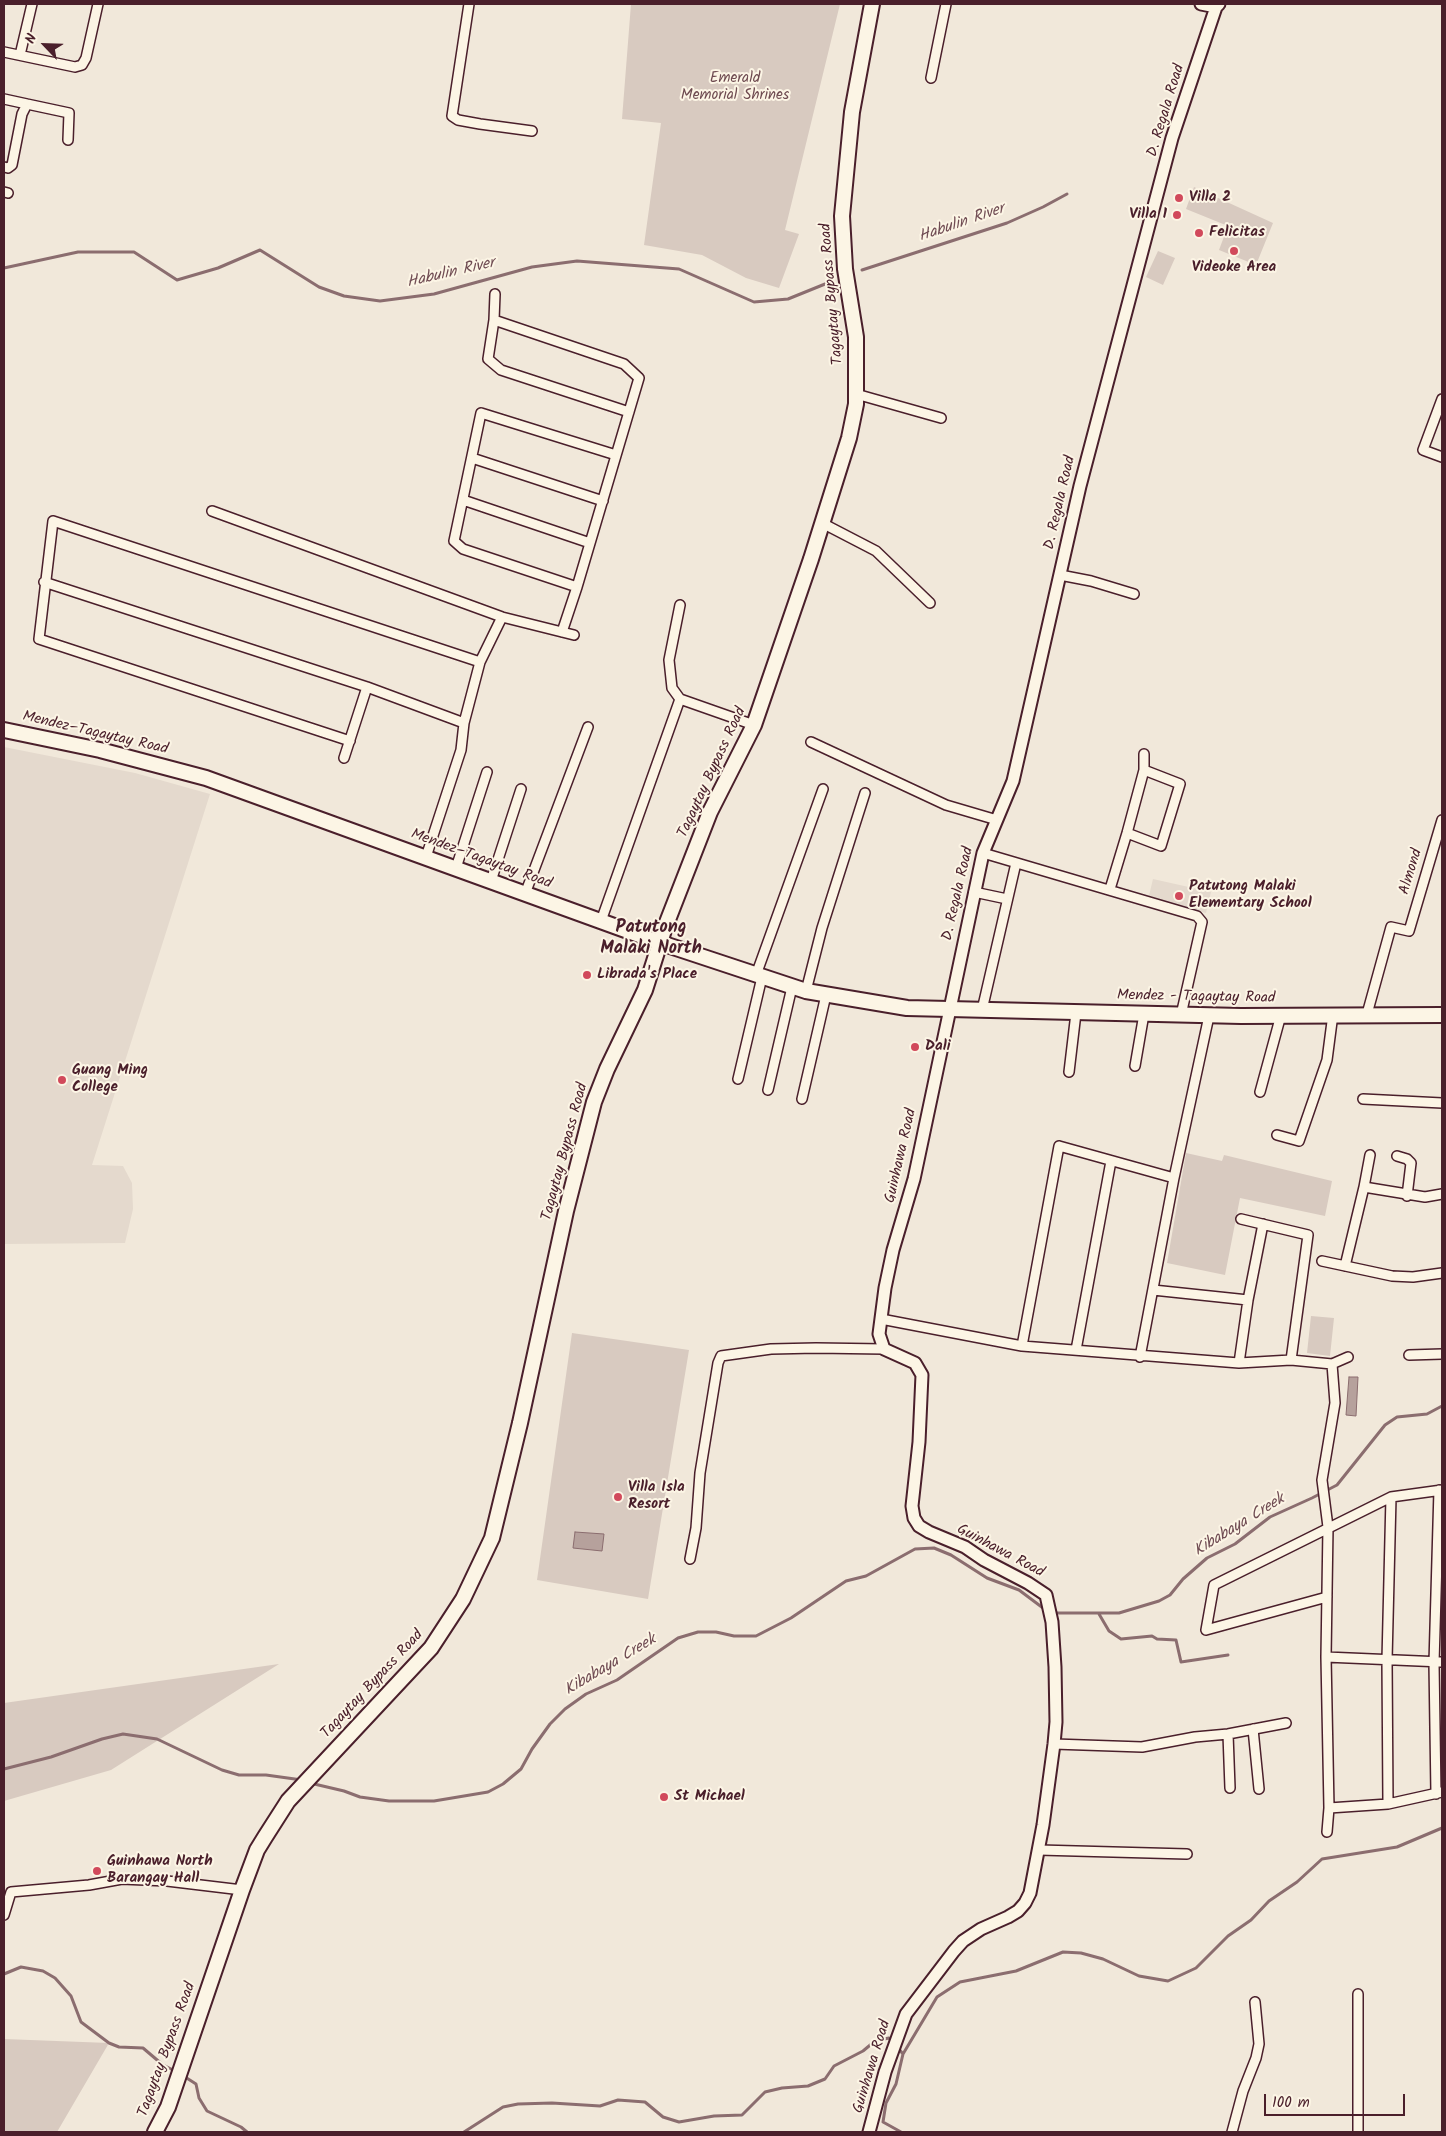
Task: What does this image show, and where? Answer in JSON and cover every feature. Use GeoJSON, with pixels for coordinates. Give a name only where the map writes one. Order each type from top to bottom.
{"type":"FeatureCollection","features":[{"type":"Feature","properties":{"kind":"main road","name":"Tagaytay Bypass Road"},"geometry":{"type":"LineString","coordinates":[[155,2132],[168,2107],[257,1850],[288,1801],[431,1648],[463,1600],[485,1555],[502,1502],[566,1211],[589,1118],[607,1069],[645,990],[710,812],[754,725],[849,438],[856,394],[856,337],[844,263],[842,216],[852,112],[872,4]]}},
{"type":"Feature","properties":{"kind":"main road","name":"Mendez–Tagaytay Road"},"geometry":{"type":"LineString","coordinates":[[4,730],[100,750],[206,778],[661,943],[792,987],[826,995],[907,1008],[949,1009]]}},
{"type":"Feature","properties":{"kind":"main road","name":"Mendez - Tagaytay Road"},"geometry":{"type":"LineString","coordinates":[[949,1009],[1209,1016],[1442,1014]]}},
{"type":"Feature","properties":{"kind":"street"},"geometry":{"type":"LineString","coordinates":[[20,55],[32,4]]}},
{"type":"Feature","properties":{"kind":"street"},"geometry":{"type":"LineString","coordinates":[[4,52],[75,67],[82,65],[86,58],[98,4]]}},
{"type":"Feature","properties":{"kind":"street"},"geometry":{"type":"LineString","coordinates":[[469,4],[452,116],[458,120],[532,131]]}},
{"type":"Feature","properties":{"kind":"street"},"geometry":{"type":"LineString","coordinates":[[931,78],[946,4]]}},
{"type":"Feature","properties":{"kind":"street"},"geometry":{"type":"LineString","coordinates":[[1201,4],[1218,5]]}},
{"type":"Feature","properties":{"kind":"street","name":"D. Regala Road"},"geometry":{"type":"LineString","coordinates":[[949,1009],[983,853],[1013,781],[1080,486],[1172,138],[1218,5]]}},
{"type":"Feature","properties":{"kind":"street"},"geometry":{"type":"LineString","coordinates":[[4,99],[68,113],[68,140]]}},
{"type":"Feature","properties":{"kind":"street"},"geometry":{"type":"LineString","coordinates":[[4,168],[12,165],[22,114],[27,104]]}},
{"type":"Feature","properties":{"kind":"street"},"geometry":{"type":"LineString","coordinates":[[495,294],[494,320],[488,359],[501,370],[629,412]]}},
{"type":"Feature","properties":{"kind":"street"},"geometry":{"type":"LineString","coordinates":[[494,320],[624,364],[639,378],[562,632]]}},
{"type":"Feature","properties":{"kind":"street"},"geometry":{"type":"LineString","coordinates":[[856,394],[941,418]]}},
{"type":"Feature","properties":{"kind":"street"},"geometry":{"type":"LineString","coordinates":[[1442,399],[1423,450],[1442,457]]}},
{"type":"Feature","properties":{"kind":"street"},"geometry":{"type":"LineString","coordinates":[[577,587],[463,549],[454,541],[481,413],[616,455]]}},
{"type":"Feature","properties":{"kind":"street"},"geometry":{"type":"LineString","coordinates":[[472,458],[602,501]]}},
{"type":"Feature","properties":{"kind":"street"},"geometry":{"type":"LineString","coordinates":[[463,500],[590,543]]}},
{"type":"Feature","properties":{"kind":"street"},"geometry":{"type":"LineString","coordinates":[[212,511],[502,617],[574,635]]}},
{"type":"Feature","properties":{"kind":"street"},"geometry":{"type":"LineString","coordinates":[[350,741],[39,640],[44,582],[53,522],[480,662]]}},
{"type":"Feature","properties":{"kind":"street"},"geometry":{"type":"LineString","coordinates":[[822,523],[876,551],[930,603]]}},
{"type":"Feature","properties":{"kind":"street"},"geometry":{"type":"LineString","coordinates":[[1060,575],[1091,581],[1134,594]]}},
{"type":"Feature","properties":{"kind":"street"},"geometry":{"type":"LineString","coordinates":[[44,582],[367,687],[464,723]]}},
{"type":"Feature","properties":{"kind":"street"},"geometry":{"type":"LineString","coordinates":[[680,605],[669,660],[672,688],[680,699],[754,725]]}},
{"type":"Feature","properties":{"kind":"street"},"geometry":{"type":"LineString","coordinates":[[426,857],[461,750],[464,723],[480,662],[502,617]]}},
{"type":"Feature","properties":{"kind":"street"},"geometry":{"type":"LineString","coordinates":[[344,758],[367,687]]}},
{"type":"Feature","properties":{"kind":"street"},"geometry":{"type":"LineString","coordinates":[[601,921],[680,699]]}},
{"type":"Feature","properties":{"kind":"street"},"geometry":{"type":"LineString","coordinates":[[525,894],[588,727]]}},
{"type":"Feature","properties":{"kind":"street"},"geometry":{"type":"LineString","coordinates":[[811,742],[946,805],[997,820]]}},
{"type":"Feature","properties":{"kind":"street"},"geometry":{"type":"LineString","coordinates":[[1110,889],[1144,770],[1144,754]]}},
{"type":"Feature","properties":{"kind":"street"},"geometry":{"type":"LineString","coordinates":[[1127,833],[1162,846],[1180,784],[1144,770]]}},
{"type":"Feature","properties":{"kind":"street"},"geometry":{"type":"LineString","coordinates":[[456,868],[487,772]]}},
{"type":"Feature","properties":{"kind":"street"},"geometry":{"type":"LineString","coordinates":[[492,881],[521,789]]}},
{"type":"Feature","properties":{"kind":"street"},"geometry":{"type":"LineString","coordinates":[[738,1080],[759,976],[823,789]]}},
{"type":"Feature","properties":{"kind":"street"},"geometry":{"type":"LineString","coordinates":[[806,991],[822,928],[865,793]]}},
{"type":"Feature","properties":{"kind":"street","name":"Almond"},"geometry":{"type":"LineString","coordinates":[[1367,1014],[1391,927],[1409,931],[1442,820]]}},
{"type":"Feature","properties":{"kind":"street"},"geometry":{"type":"LineString","coordinates":[[983,853],[1197,916],[1202,922],[1181,1015]]}},
{"type":"Feature","properties":{"kind":"street"},"geometry":{"type":"LineString","coordinates":[[982,1010],[1016,863]]}},
{"type":"Feature","properties":{"kind":"street"},"geometry":{"type":"LineString","coordinates":[[974,892],[1007,899]]}},
{"type":"Feature","properties":{"kind":"street"},"geometry":{"type":"LineString","coordinates":[[768,1090],[792,987]]}},
{"type":"Feature","properties":{"kind":"street"},"geometry":{"type":"LineString","coordinates":[[802,1099],[826,995]]}},
{"type":"Feature","properties":{"kind":"street","name":"Guinhawa Road"},"geometry":{"type":"LineString","coordinates":[[869,2132],[896,2039],[906,2014],[954,1951],[981,1929],[1018,1911],[1030,1893],[1039,1850],[1054,1744],[1055,1667],[1052,1622],[1046,1595],[1033,1585],[984,1560],[966,1547],[919,1526],[914,1518],[912,1506],[919,1442],[922,1375],[915,1363],[884,1349],[879,1334],[893,1250],[914,1178],[949,1009]]}},
{"type":"Feature","properties":{"kind":"street"},"geometry":{"type":"LineString","coordinates":[[1069,1072],[1076,1013]]}},
{"type":"Feature","properties":{"kind":"street"},"geometry":{"type":"LineString","coordinates":[[1135,1066],[1144,1014]]}},
{"type":"Feature","properties":{"kind":"street"},"geometry":{"type":"LineString","coordinates":[[1277,1136],[1299,1141],[1327,1060],[1333,1014]]}},
{"type":"Feature","properties":{"kind":"street"},"geometry":{"type":"LineString","coordinates":[[1260,1092],[1281,1015]]}},
{"type":"Feature","properties":{"kind":"street"},"geometry":{"type":"LineString","coordinates":[[1140,1356],[1174,1178],[1209,1016]]}},
{"type":"Feature","properties":{"kind":"street"},"geometry":{"type":"LineString","coordinates":[[1363,1099],[1442,1103]]}},
{"type":"Feature","properties":{"kind":"street"},"geometry":{"type":"LineString","coordinates":[[1022,1346],[1059,1146],[1174,1178]]}},
{"type":"Feature","properties":{"kind":"street"},"geometry":{"type":"LineString","coordinates":[[1345,1266],[1370,1155]]}},
{"type":"Feature","properties":{"kind":"street"},"geometry":{"type":"LineString","coordinates":[[1397,1156],[1407,1159],[1411,1163],[1407,1196]]}},
{"type":"Feature","properties":{"kind":"street"},"geometry":{"type":"LineString","coordinates":[[1076,1350],[1111,1161]]}},
{"type":"Feature","properties":{"kind":"street"},"geometry":{"type":"LineString","coordinates":[[1364,1187],[1407,1196],[1425,1197],[1442,1194]]}},
{"type":"Feature","properties":{"kind":"street"},"geometry":{"type":"LineString","coordinates":[[1241,1219],[1308,1235],[1291,1360]]}},
{"type":"Feature","properties":{"kind":"street"},"geometry":{"type":"LineString","coordinates":[[1239,1363],[1248,1300],[1263,1224]]}},
{"type":"Feature","properties":{"kind":"street"},"geometry":{"type":"LineString","coordinates":[[1322,1261],[1392,1276],[1413,1277],[1442,1273]]}},
{"type":"Feature","properties":{"kind":"street"},"geometry":{"type":"LineString","coordinates":[[1153,1290],[1248,1300]]}},
{"type":"Feature","properties":{"kind":"street"},"geometry":{"type":"LineString","coordinates":[[881,1319],[1022,1346],[1140,1356],[1239,1363],[1291,1360],[1332,1364],[1348,1357]]}},
{"type":"Feature","properties":{"kind":"street"},"geometry":{"type":"LineString","coordinates":[[690,1559],[696,1528],[700,1473],[718,1363],[721,1356],[771,1349],[884,1349]]}},
{"type":"Feature","properties":{"kind":"street"},"geometry":{"type":"LineString","coordinates":[[1409,1355],[1442,1354]]}},
{"type":"Feature","properties":{"kind":"street"},"geometry":{"type":"LineString","coordinates":[[1327,1832],[1329,1808],[1326,1657],[1328,1527],[1322,1480],[1334,1403],[1332,1364]]}},
{"type":"Feature","properties":{"kind":"street"},"geometry":{"type":"LineString","coordinates":[[1327,1597],[1206,1630],[1214,1585],[1391,1497],[1441,1490],[1438,1662],[1439,1793],[1388,1804],[1329,1808]]}},
{"type":"Feature","properties":{"kind":"street"},"geometry":{"type":"LineString","coordinates":[[1388,1804],[1391,1497]]}},
{"type":"Feature","properties":{"kind":"street"},"geometry":{"type":"LineString","coordinates":[[1326,1657],[1438,1662]]}},
{"type":"Feature","properties":{"kind":"street"},"geometry":{"type":"LineString","coordinates":[[1054,1744],[1142,1748],[1196,1736],[1228,1734],[1286,1723]]}},
{"type":"Feature","properties":{"kind":"street"},"geometry":{"type":"LineString","coordinates":[[1253,1729],[1258,1790]]}},
{"type":"Feature","properties":{"kind":"street"},"geometry":{"type":"LineString","coordinates":[[1228,1734],[1230,1788]]}},
{"type":"Feature","properties":{"kind":"street"},"geometry":{"type":"LineString","coordinates":[[1039,1850],[1187,1854]]}},
{"type":"Feature","properties":{"kind":"street"},"geometry":{"type":"LineString","coordinates":[[4,1915],[8,1892],[89,1885],[122,1879],[167,1881],[242,1890]]}},
{"type":"Feature","properties":{"kind":"street"},"geometry":{"type":"LineString","coordinates":[[1358,1994],[1358,2132]]}},
{"type":"Feature","properties":{"kind":"street"},"geometry":{"type":"LineString","coordinates":[[1232,2132],[1242,2091],[1258,2051],[1255,2002]]}},
{"type":"Feature","properties":{"kind":"shaded area","name":"Guang Ming College"},"geometry":{"type":"Polygon","coordinates":[[[4,747],[135,773],[210,794],[92,1165],[123,1166],[132,1183],[133,1209],[125,1243],[4,1244],[4,747]]]}},
{"type":"Feature","properties":{"kind":"shaded area","name":"Patutong Malaki Elementary School"},"geometry":{"type":"Polygon","coordinates":[[[1153,879],[1211,892],[1206,913],[1148,900],[1153,879]]]}},
{"type":"Feature","properties":{"kind":"shaded area"},"geometry":{"type":"Polygon","coordinates":[[[1349,1377],[1358,1377],[1356,1416],[1346,1415],[1349,1377]]]}},
{"type":"Feature","properties":{"kind":"shaded area"},"geometry":{"type":"Polygon","coordinates":[[[575,1532],[604,1534],[602,1551],[573,1548],[575,1532]]]}},
{"type":"Feature","properties":{"kind":"green space","name":"Emerald Memorial Shrines"},"geometry":{"type":"Polygon","coordinates":[[[631,4],[840,4],[785,230],[799,234],[779,288],[746,278],[702,255],[644,245],[661,123],[622,119],[631,4]]]}},
{"type":"Feature","properties":{"kind":"green space"},"geometry":{"type":"Polygon","coordinates":[[[1194,187],[1273,223],[1256,265],[1219,250],[1228,226],[1186,209],[1194,187]]]}},
{"type":"Feature","properties":{"kind":"green space"},"geometry":{"type":"Polygon","coordinates":[[[1158,251],[1175,258],[1163,285],[1146,277],[1158,251]]]}},
{"type":"Feature","properties":{"kind":"green space"},"geometry":{"type":"Polygon","coordinates":[[[1186,1153],[1222,1161],[1224,1155],[1332,1181],[1325,1216],[1240,1198],[1225,1275],[1167,1263],[1186,1153]]]}},
{"type":"Feature","properties":{"kind":"green space"},"geometry":{"type":"Polygon","coordinates":[[[1311,1316],[1334,1318],[1330,1356],[1307,1353],[1311,1316]]]}},
{"type":"Feature","properties":{"kind":"green space"},"geometry":{"type":"Polygon","coordinates":[[[572,1333],[689,1350],[648,1599],[537,1580],[572,1333]]]}},
{"type":"Feature","properties":{"kind":"green space"},"geometry":{"type":"Polygon","coordinates":[[[279,1664],[111,1770],[4,1801],[4,1703],[279,1664]]]}},
{"type":"Feature","properties":{"kind":"green space"},"geometry":{"type":"Polygon","coordinates":[[[4,2039],[109,2043],[57,2132],[4,2132],[4,2039]]]}},
{"type":"Feature","properties":{"kind":"waterway","name":"Habulin River"},"geometry":{"type":"LineString","coordinates":[[862,270],[1007,223],[1067,194]]}},
{"type":"Feature","properties":{"kind":"waterway","name":"Habulin River"},"geometry":{"type":"LineString","coordinates":[[4,268],[78,252],[134,252],[177,280],[218,268],[260,250],[319,287],[344,296],[380,301],[434,294],[532,267],[577,261],[679,269],[754,302],[788,299],[830,282]]}},
{"type":"Feature","properties":{"kind":"waterway","name":"Kibabaya Creek"},"geometry":{"type":"LineString","coordinates":[[1053,1613],[1119,1613],[1159,1601],[1170,1595],[1183,1579],[1207,1558],[1235,1544],[1270,1517],[1337,1485],[1385,1425],[1397,1417],[1427,1414],[1442,1406]]}},
{"type":"Feature","properties":{"kind":"waterway","name":"Kibabaya Creek"},"geometry":{"type":"LineString","coordinates":[[310,1783],[360,1797],[389,1801],[434,1801],[488,1792],[503,1784],[521,1769],[532,1749],[550,1724],[565,1709],[586,1694],[617,1680],[678,1638],[698,1632],[716,1632],[734,1636],[756,1636],[791,1618],[846,1581],[866,1576],[915,1549],[934,1548],[951,1555],[987,1578],[1019,1590],[1047,1611]]}},
{"type":"Feature","properties":{"kind":"waterway"},"geometry":{"type":"LineString","coordinates":[[1099,1614],[1109,1631],[1121,1639],[1152,1636],[1157,1639],[1176,1640],[1181,1662],[1228,1655]]}},
{"type":"Feature","properties":{"kind":"waterway","name":"Kibabaya Creek"},"geometry":{"type":"LineString","coordinates":[[4,1769],[51,1757],[102,1739],[123,1734],[157,1739],[222,1770],[239,1775],[266,1775],[302,1780]]}},
{"type":"Feature","properties":{"kind":"waterway"},"geometry":{"type":"LineString","coordinates":[[903,2054],[937,1997],[960,1982],[1016,1971],[1063,1952],[1081,1953],[1103,1959],[1139,1976],[1168,1981],[1196,1968],[1228,1936],[1251,1920],[1269,1901],[1297,1882],[1322,1859],[1397,1847],[1442,1828]]}},
{"type":"Feature","properties":{"kind":"waterway","name":"Kibabaya Creek"},"geometry":{"type":"LineString","coordinates":[[4,1974],[21,1967],[43,1971],[55,1978],[71,1996],[81,2022],[109,2043],[119,2047],[143,2048],[163,2065],[177,2072]]}},
{"type":"Feature","properties":{"kind":"waterway","name":"Kibabaya Creek"},"geometry":{"type":"LineString","coordinates":[[464,2132],[503,2107],[518,2104],[552,2103],[600,2106],[618,2100],[645,2102],[663,2117],[679,2122],[714,2116],[742,2115],[765,2092],[782,2088],[808,2086],[825,2079],[834,2066],[863,2051],[875,2041],[889,2038],[892,2042]]}},
{"type":"Feature","properties":{"kind":"waterway","name":"Kibabaya Creek"},"geometry":{"type":"LineString","coordinates":[[898,2048],[903,2054],[896,2084],[886,2103],[883,2122],[901,2132]]}},
{"type":"Feature","properties":{"kind":"waterway","name":"Kibabaya Creek"},"geometry":{"type":"LineString","coordinates":[[182,2075],[196,2084],[199,2098],[207,2111],[241,2127],[247,2132]]}},
{"type":"Feature","properties":{"kind":"place","name":"Villa 2"},"geometry":{"type":"Point","coordinates":[1179,198]}},
{"type":"Feature","properties":{"kind":"place","name":"Villa 1"},"geometry":{"type":"Point","coordinates":[1177,215]}},
{"type":"Feature","properties":{"kind":"place","name":"Felicitas"},"geometry":{"type":"Point","coordinates":[1199,233]}},
{"type":"Feature","properties":{"kind":"place","name":"Videoke Area"},"geometry":{"type":"Point","coordinates":[1234,251]}},
{"type":"Feature","properties":{"kind":"place","name":"Patutong Malaki Elementary School"},"geometry":{"type":"Point","coordinates":[1179,896]}},
{"type":"Feature","properties":{"kind":"place","name":"Librada's Place"},"geometry":{"type":"Point","coordinates":[587,975]}},
{"type":"Feature","properties":{"kind":"place","name":"Dali"},"geometry":{"type":"Point","coordinates":[915,1047]}},
{"type":"Feature","properties":{"kind":"place","name":"Guang Ming College"},"geometry":{"type":"Point","coordinates":[62,1080]}},
{"type":"Feature","properties":{"kind":"place","name":"Villa Isla Resort"},"geometry":{"type":"Point","coordinates":[618,1497]}},
{"type":"Feature","properties":{"kind":"place","name":"St Michael"},"geometry":{"type":"Point","coordinates":[664,1797]}},
{"type":"Feature","properties":{"kind":"place","name":"Guinhawa North Barangay Hall"},"geometry":{"type":"Point","coordinates":[97,1871]}},
{"type":"Feature","properties":{"kind":"district","name":"Patutong Malaki North"},"geometry":{"type":"Point","coordinates":[651,940]}}]}
